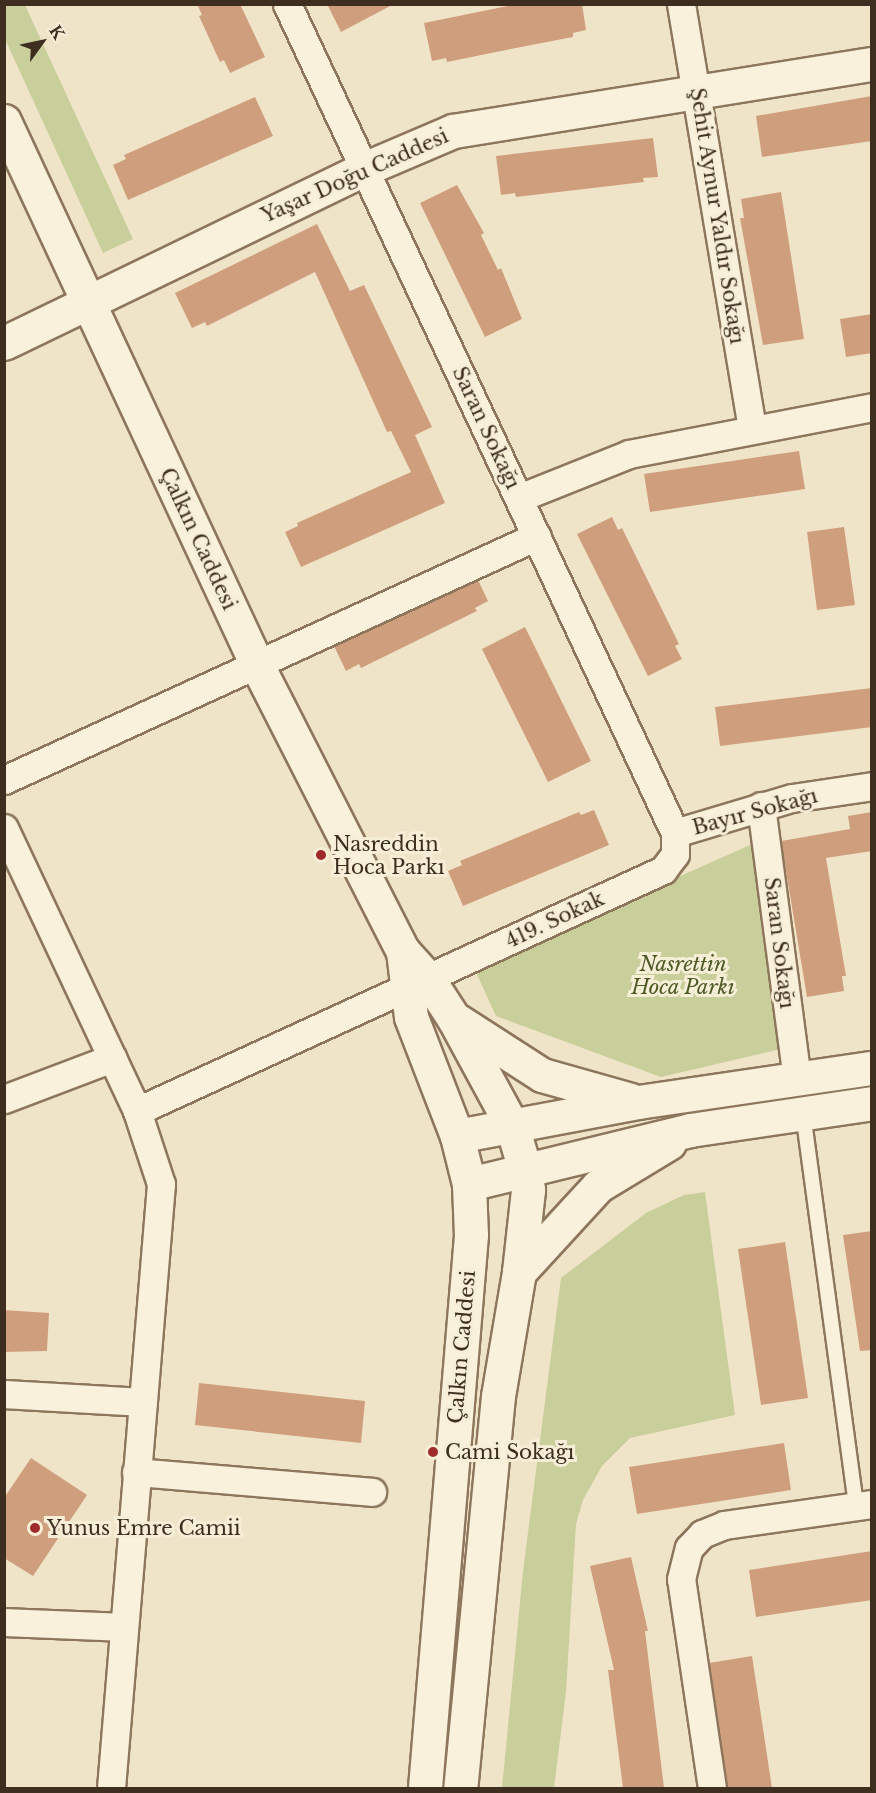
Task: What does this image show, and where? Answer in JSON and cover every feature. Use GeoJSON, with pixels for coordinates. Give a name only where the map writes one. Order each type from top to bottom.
{"type":"FeatureCollection","features":[{"type":"Feature","properties":{"kind":"main road","name":"Yaşar Doğu Caddesi"},"geometry":{"type":"LineString","coordinates":[[4,343],[364,169],[453,131],[696,90],[872,64]]}},
{"type":"Feature","properties":{"kind":"main road","name":"Çalkın Caddesi"},"geometry":{"type":"LineString","coordinates":[[4,121],[257,665],[403,951],[417,984],[454,1018],[542,1075],[638,1102]]}},
{"type":"Feature","properties":{"kind":"main road","name":"Çalkın Caddesi"},"geometry":{"type":"LineString","coordinates":[[417,984],[411,1017],[457,1136],[469,1184],[470,1247],[425,1788]]}},
{"type":"Feature","properties":{"kind":"main road","name":"Çalkın Caddesi"},"geometry":{"type":"LineString","coordinates":[[454,1018],[512,1126],[525,1170],[528,1190],[519,1272],[498,1396],[460,1788]]}},
{"type":"Feature","properties":{"kind":"main road"},"geometry":{"type":"LineString","coordinates":[[457,1136],[638,1102],[872,1068]]}},
{"type":"Feature","properties":{"kind":"main road"},"geometry":{"type":"LineString","coordinates":[[469,1184],[690,1131],[872,1102]]}},
{"type":"Feature","properties":{"kind":"main road"},"geometry":{"type":"LineString","coordinates":[[519,1272],[598,1186],[690,1131]]}},
{"type":"Feature","properties":{"kind":"street","name":"Saran Sokağı"},"geometry":{"type":"LineString","coordinates":[[287,4],[537,536],[675,844]]}},
{"type":"Feature","properties":{"kind":"street","name":"Şehit Aynur Yaldır Sokağı"},"geometry":{"type":"LineString","coordinates":[[681,4],[752,427]]}},
{"type":"Feature","properties":{"kind":"street"},"geometry":{"type":"LineString","coordinates":[[519,498],[629,454],[752,427],[872,407]]}},
{"type":"Feature","properties":{"kind":"street"},"geometry":{"type":"LineString","coordinates":[[4,780],[537,536]]}},
{"type":"Feature","properties":{"kind":"street","name":"Bayır Sokağı"},"geometry":{"type":"LineString","coordinates":[[675,844],[761,806],[872,786]]}},
{"type":"Feature","properties":{"kind":"street","name":"Saran Sokağı"},"geometry":{"type":"LineString","coordinates":[[761,806],[796,1079]]}},
{"type":"Feature","properties":{"kind":"street"},"geometry":{"type":"LineString","coordinates":[[4,828],[137,1111],[158,1169],[162,1200],[136,1472],[111,1788]]}},
{"type":"Feature","properties":{"kind":"street","name":"419. Sokak"},"geometry":{"type":"LineString","coordinates":[[137,1111],[663,870],[675,844]]}},
{"type":"Feature","properties":{"kind":"street"},"geometry":{"type":"LineString","coordinates":[[4,1099],[112,1058]]}},
{"type":"Feature","properties":{"kind":"street"},"geometry":{"type":"LineString","coordinates":[[4,1394],[143,1402]]}},
{"type":"Feature","properties":{"kind":"street"},"geometry":{"type":"LineString","coordinates":[[136,1472],[372,1492]]}},
{"type":"Feature","properties":{"kind":"street"},"geometry":{"type":"LineString","coordinates":[[712,1788],[681,1579],[684,1558],[695,1540],[724,1525],[864,1505]]}},
{"type":"Feature","properties":{"kind":"street"},"geometry":{"type":"LineString","coordinates":[[4,1622],[124,1627]]}},
{"type":"Feature","properties":{"kind":"lane"},"geometry":{"type":"LineString","coordinates":[[803,1113],[864,1505]]}},
{"type":"Feature","properties":{"kind":"green space"},"geometry":{"type":"Polygon","coordinates":[[[4,5],[25,5],[133,239],[103,253],[5,39],[4,5]]]}},
{"type":"Feature","properties":{"kind":"green space","name":"Nasrettin Hoca Parkı"},"geometry":{"type":"Polygon","coordinates":[[[759,841],[785,1048],[661,1077],[496,1016],[474,968],[759,841]]]}},
{"type":"Feature","properties":{"kind":"green space"},"geometry":{"type":"Polygon","coordinates":[[[705,1192],[735,1415],[630,1438],[602,1466],[583,1500],[576,1524],[566,1692],[554,1788],[502,1788],[523,1571],[561,1278],[646,1213],[684,1195],[705,1192]]]}},
{"type":"Feature","properties":{"kind":"building"},"geometry":{"type":"Polygon","coordinates":[[[197,4],[240,4],[265,57],[230,73],[224,60],[220,62],[199,16],[202,15],[197,4]]]}},
{"type":"Feature","properties":{"kind":"building"},"geometry":{"type":"Polygon","coordinates":[[[327,4],[394,4],[341,32],[327,4]]]}},
{"type":"Feature","properties":{"kind":"building"},"geometry":{"type":"Polygon","coordinates":[[[518,4],[582,4],[586,30],[573,33],[573,37],[447,62],[446,58],[432,61],[424,23],[518,4]]]}},
{"type":"Feature","properties":{"kind":"building"},"geometry":{"type":"Polygon","coordinates":[[[872,96],[872,141],[762,157],[756,116],[872,96]]]}},
{"type":"Feature","properties":{"kind":"building"},"geometry":{"type":"Polygon","coordinates":[[[255,97],[273,136],[128,200],[113,165],[126,159],[124,155],[255,97]]]}},
{"type":"Feature","properties":{"kind":"building"},"geometry":{"type":"Polygon","coordinates":[[[653,138],[658,177],[643,178],[644,182],[516,197],[515,193],[501,195],[496,156],[653,138]]]}},
{"type":"Feature","properties":{"kind":"building"},"geometry":{"type":"Polygon","coordinates":[[[457,185],[484,233],[481,235],[498,270],[501,268],[522,319],[485,337],[420,203],[457,185]]]}},
{"type":"Feature","properties":{"kind":"building"},"geometry":{"type":"Polygon","coordinates":[[[781,192],[804,339],[763,345],[740,218],[744,218],[741,199],[781,192]]]}},
{"type":"Feature","properties":{"kind":"building"},"geometry":{"type":"Polygon","coordinates":[[[317,224],[350,291],[364,285],[432,427],[415,435],[445,503],[301,567],[285,532],[298,526],[297,523],[411,472],[391,431],[387,432],[315,272],[207,326],[205,322],[192,328],[175,293],[317,224]]]}},
{"type":"Feature","properties":{"kind":"building"},"geometry":{"type":"Polygon","coordinates":[[[872,314],[872,353],[846,357],[840,319],[872,314]]]}},
{"type":"Feature","properties":{"kind":"building"},"geometry":{"type":"Polygon","coordinates":[[[799,451],[805,489],[650,512],[644,474],[799,451]]]}},
{"type":"Feature","properties":{"kind":"building"},"geometry":{"type":"Polygon","coordinates":[[[612,517],[618,530],[622,528],[679,644],[675,646],[682,659],[648,676],[577,534],[612,517]]]}},
{"type":"Feature","properties":{"kind":"building"},"geometry":{"type":"Polygon","coordinates":[[[844,527],[855,605],[817,610],[807,532],[844,527]]]}},
{"type":"Feature","properties":{"kind":"building"},"geometry":{"type":"Polygon","coordinates":[[[478,580],[488,601],[475,608],[477,611],[361,668],[359,664],[346,671],[334,646],[478,580]]]}},
{"type":"Feature","properties":{"kind":"building"},"geometry":{"type":"Polygon","coordinates":[[[525,627],[591,761],[548,782],[482,649],[525,627]]]}},
{"type":"Feature","properties":{"kind":"building"},"geometry":{"type":"Polygon","coordinates":[[[872,688],[872,727],[720,746],[715,707],[872,688]]]}},
{"type":"Feature","properties":{"kind":"building"},"geometry":{"type":"Polygon","coordinates":[[[594,810],[609,845],[463,906],[448,871],[462,865],[460,861],[579,812],[581,815],[594,810]]]}},
{"type":"Feature","properties":{"kind":"building"},"geometry":{"type":"Polygon","coordinates":[[[872,812],[872,851],[826,858],[846,976],[842,976],[844,991],[807,997],[781,841],[850,829],[848,816],[872,812]]]}},
{"type":"Feature","properties":{"kind":"building"},"geometry":{"type":"Polygon","coordinates":[[[872,1231],[872,1350],[860,1351],[843,1235],[872,1231]]]}},
{"type":"Feature","properties":{"kind":"building"},"geometry":{"type":"Polygon","coordinates":[[[785,1242],[808,1398],[761,1405],[738,1249],[785,1242]]]}},
{"type":"Feature","properties":{"kind":"building"},"geometry":{"type":"Polygon","coordinates":[[[4,1310],[49,1313],[47,1351],[4,1352],[4,1310]]]}},
{"type":"Feature","properties":{"kind":"building"},"geometry":{"type":"Polygon","coordinates":[[[199,1383],[365,1401],[361,1443],[195,1425],[199,1383]]]}},
{"type":"Feature","properties":{"kind":"building"},"geometry":{"type":"Polygon","coordinates":[[[784,1443],[791,1490],[637,1514],[629,1467],[784,1443]]]}},
{"type":"Feature","properties":{"kind":"building","name":"Yunus Emre Camii"},"geometry":{"type":"Polygon","coordinates":[[[31,1458],[87,1495],[33,1576],[4,1558],[4,1498],[31,1458]]]}},
{"type":"Feature","properties":{"kind":"building"},"geometry":{"type":"Polygon","coordinates":[[[872,1551],[872,1600],[756,1617],[749,1570],[872,1551]]]}},
{"type":"Feature","properties":{"kind":"building"},"geometry":{"type":"Polygon","coordinates":[[[631,1557],[648,1631],[645,1631],[664,1788],[623,1788],[608,1670],[614,1670],[590,1566],[631,1557]]]}},
{"type":"Feature","properties":{"kind":"building"},"geometry":{"type":"Polygon","coordinates":[[[752,1656],[772,1788],[727,1788],[709,1663],[752,1656]]]}},
{"type":"Feature","properties":{"kind":"place","name":"Nasreddin Hoca Parkı"},"geometry":{"type":"Point","coordinates":[321,855]}},
{"type":"Feature","properties":{"kind":"place","name":"Cami Sokağı"},"geometry":{"type":"Point","coordinates":[433,1452]}},
{"type":"Feature","properties":{"kind":"place","name":"Yunus Emre Camii"},"geometry":{"type":"Point","coordinates":[35,1528]}}]}
